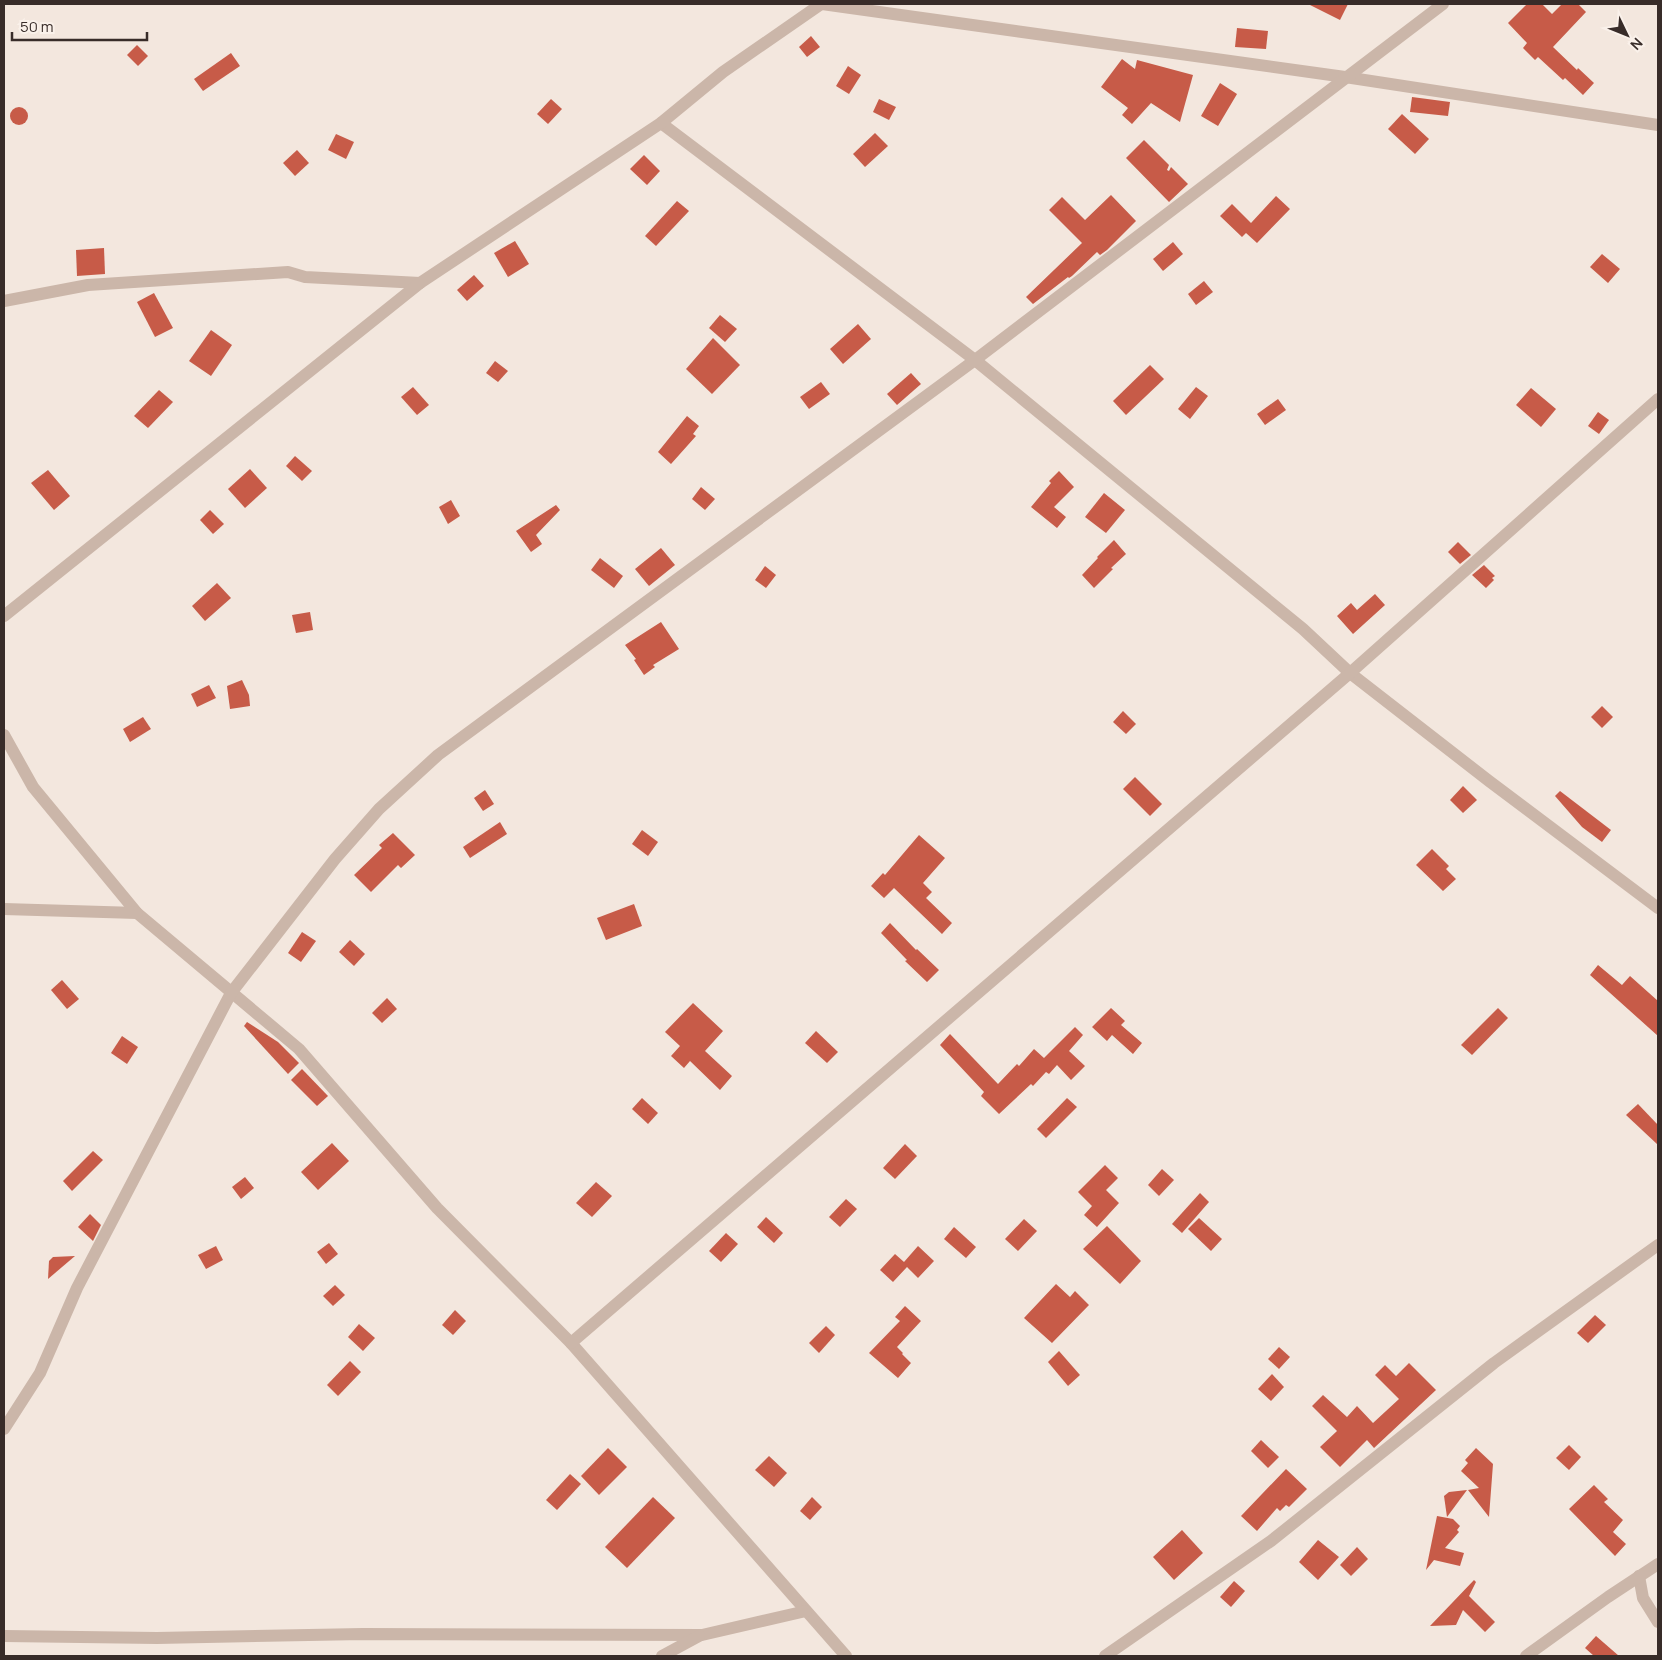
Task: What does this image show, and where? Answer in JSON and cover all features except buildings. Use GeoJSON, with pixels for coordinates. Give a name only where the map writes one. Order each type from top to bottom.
{"type":"FeatureCollection","features":[{"type":"Feature","properties":{"kind":"street"},"geometry":{"type":"LineString","coordinates":[[4,616],[420,283],[661,123],[723,72],[822,4],[1345,77],[1658,125]]}},
{"type":"Feature","properties":{"kind":"street"},"geometry":{"type":"LineString","coordinates":[[4,1429],[40,1373],[77,1288],[231,993],[334,859],[379,808],[438,755],[976,360],[1443,4]]}},
{"type":"Feature","properties":{"kind":"street"},"geometry":{"type":"LineString","coordinates":[[661,123],[976,360],[1303,629],[1350,673],[1489,781],[1658,908]]}},
{"type":"Feature","properties":{"kind":"street"},"geometry":{"type":"LineString","coordinates":[[4,301],[88,285],[288,272],[306,277],[420,283]]}},
{"type":"Feature","properties":{"kind":"street"},"geometry":{"type":"LineString","coordinates":[[571,1343],[1350,673],[1658,399]]}},
{"type":"Feature","properties":{"kind":"street"},"geometry":{"type":"LineString","coordinates":[[4,735],[33,787],[137,912],[299,1049],[437,1208],[571,1343],[846,1656]]}},
{"type":"Feature","properties":{"kind":"street"},"geometry":{"type":"LineString","coordinates":[[4,909],[137,912]]}},
{"type":"Feature","properties":{"kind":"street"},"geometry":{"type":"LineString","coordinates":[[1105,1656],[1272,1541],[1494,1363],[1658,1245]]}},
{"type":"Feature","properties":{"kind":"street"},"geometry":{"type":"LineString","coordinates":[[1526,1656],[1608,1597],[1658,1564]]}},
{"type":"Feature","properties":{"kind":"street"},"geometry":{"type":"LineString","coordinates":[[1639,1576],[1642,1598],[1658,1622]]}},
{"type":"Feature","properties":{"kind":"street"},"geometry":{"type":"LineString","coordinates":[[4,1636],[157,1638],[363,1634],[702,1634],[806,1611]]}},
{"type":"Feature","properties":{"kind":"street"},"geometry":{"type":"LineString","coordinates":[[662,1656],[702,1634]]}}]}
